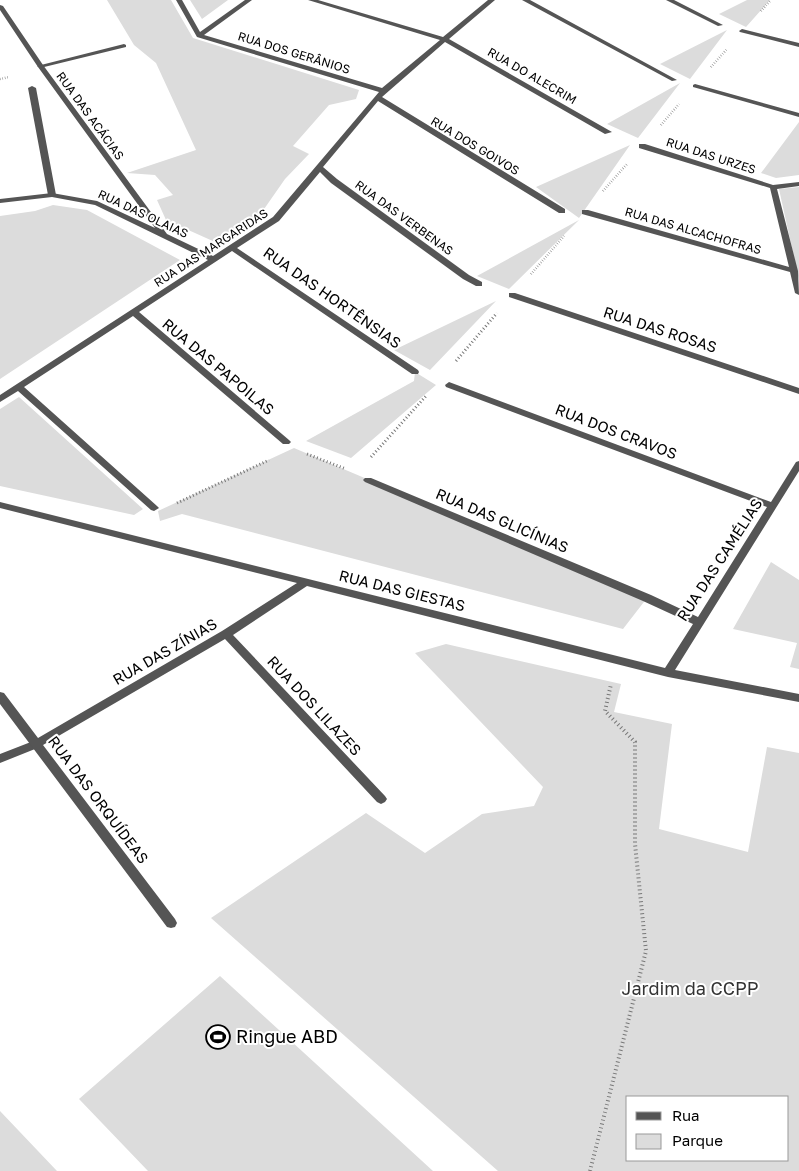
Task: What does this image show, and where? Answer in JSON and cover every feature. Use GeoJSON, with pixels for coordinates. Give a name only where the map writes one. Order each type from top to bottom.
{"type":"FeatureCollection","features":[{"type":"Feature","properties":{"kind":"street"},"geometry":{"type":"LineString","coordinates":[[179,0],[199,36],[249,0]]}},
{"type":"Feature","properties":{"kind":"street","name":"RUA DO ALECRIM"},"geometry":{"type":"LineString","coordinates":[[311,0],[446,40],[608,132]]}},
{"type":"Feature","properties":{"kind":"street","name":"RUA DAS MARGARIDAS"},"geometry":{"type":"LineString","coordinates":[[0,399],[276,219],[381,95],[492,0]]}},
{"type":"Feature","properties":{"kind":"street"},"geometry":{"type":"LineString","coordinates":[[525,0],[674,80]]}},
{"type":"Feature","properties":{"kind":"street"},"geometry":{"type":"LineString","coordinates":[[669,0],[720,25]]}},
{"type":"Feature","properties":{"kind":"street","name":"RUA DAS ACÁCIAS"},"geometry":{"type":"LineString","coordinates":[[2,7],[40,66],[164,235]]}},
{"type":"Feature","properties":{"kind":"street"},"geometry":{"type":"LineString","coordinates":[[742,31],[799,45]]}},
{"type":"Feature","properties":{"kind":"street","name":"RUA DOS GERÂNIOS"},"geometry":{"type":"LineString","coordinates":[[199,36],[381,95]]}},
{"type":"Feature","properties":{"kind":"street"},"geometry":{"type":"LineString","coordinates":[[40,66],[124,46]]}},
{"type":"Feature","properties":{"kind":"street"},"geometry":{"type":"LineString","coordinates":[[694,86],[799,115]]}},
{"type":"Feature","properties":{"kind":"street"},"geometry":{"type":"LineString","coordinates":[[32,88],[52,195]]}},
{"type":"Feature","properties":{"kind":"street","name":"RUA DOS GOIVOS"},"geometry":{"type":"LineString","coordinates":[[381,95],[562,212]]}},
{"type":"Feature","properties":{"kind":"street","name":"RUA DAS URZES"},"geometry":{"type":"LineString","coordinates":[[642,146],[773,187]]}},
{"type":"Feature","properties":{"kind":"street","name":"RUA DAS VERBENAS"},"geometry":{"type":"LineString","coordinates":[[319,167],[334,181],[466,277],[479,284]]}},
{"type":"Feature","properties":{"kind":"street"},"geometry":{"type":"LineString","coordinates":[[799,184],[773,187],[799,293]]}},
{"type":"Feature","properties":{"kind":"street","name":"RUA DAS OLAIAS"},"geometry":{"type":"LineString","coordinates":[[0,201],[52,195],[97,203],[215,260]]}},
{"type":"Feature","properties":{"kind":"street","name":"RUA DAS ALCACHOFRAS"},"geometry":{"type":"LineString","coordinates":[[585,212],[794,271]]}},
{"type":"Feature","properties":{"kind":"street","name":"RUA DAS HORTÊNSIAS"},"geometry":{"type":"LineString","coordinates":[[232,248],[415,372]]}},
{"type":"Feature","properties":{"kind":"street","name":"RUA DAS ROSAS"},"geometry":{"type":"LineString","coordinates":[[512,295],[799,391]]}},
{"type":"Feature","properties":{"kind":"street","name":"RUA DAS PAPOILAS"},"geometry":{"type":"LineString","coordinates":[[133,312],[286,442]]}},
{"type":"Feature","properties":{"kind":"street","name":"RUA DOS CRAVOS"},"geometry":{"type":"LineString","coordinates":[[449,385],[773,506]]}},
{"type":"Feature","properties":{"kind":"street"},"geometry":{"type":"LineString","coordinates":[[19,386],[154,508]]}},
{"type":"Feature","properties":{"kind":"street","name":"RUA DAS CAMÉLIAS"},"geometry":{"type":"LineString","coordinates":[[668,673],[698,622],[799,464]]}},
{"type":"Feature","properties":{"kind":"street","name":"RUA DAS GLICÍNIAS"},"geometry":{"type":"LineString","coordinates":[[368,480],[638,594],[698,622]]}},
{"type":"Feature","properties":{"kind":"street","name":"RUA DAS GIESTAS"},"geometry":{"type":"LineString","coordinates":[[0,505],[668,673],[799,698]]}},
{"type":"Feature","properties":{"kind":"street","name":"RUA DAS ZÍNIAS"},"geometry":{"type":"LineString","coordinates":[[0,758],[36,744],[226,634],[306,582]]}},
{"type":"Feature","properties":{"kind":"street","name":"RUA DOS LILAZES"},"geometry":{"type":"LineString","coordinates":[[226,634],[380,799]]}},
{"type":"Feature","properties":{"kind":"street","name":"RUA DAS ORQUÍDEAS"},"geometry":{"type":"LineString","coordinates":[[0,696],[171,923]]}},
{"type":"Feature","properties":{"kind":"path"},"geometry":{"type":"LineString","coordinates":[[356,473],[430,392]]}},
{"type":"Feature","properties":{"kind":"path"},"geometry":{"type":"LineString","coordinates":[[302,451],[356,473],[368,480]]}},
{"type":"Feature","properties":{"kind":"path"},"geometry":{"type":"LineString","coordinates":[[154,508],[158,511],[274,458]]}},
{"type":"Feature","properties":{"kind":"path"},"geometry":{"type":"LineString","coordinates":[[590,1171],[646,951],[635,844],[635,742],[605,711]]}},
{"type":"Feature","properties":{"kind":"green space"},"geometry":{"type":"Polygon","coordinates":[[[107,0],[171,0],[193,38],[359,90],[356,99],[329,105],[293,146],[309,154],[285,179],[262,212],[215,242],[166,220],[157,200],[173,195],[155,175],[127,173],[196,150],[156,63],[134,45],[107,0]]]}},
{"type":"Feature","properties":{"kind":"green space"},"geometry":{"type":"Polygon","coordinates":[[[190,0],[228,0],[202,19],[190,0]]]}},
{"type":"Feature","properties":{"kind":"green space"},"geometry":{"type":"Polygon","coordinates":[[[747,0],[770,0],[746,27],[719,14],[747,0]]]}},
{"type":"Feature","properties":{"kind":"green space"},"geometry":{"type":"Polygon","coordinates":[[[727,30],[690,79],[660,64],[727,30]]]}},
{"type":"Feature","properties":{"kind":"green space"},"geometry":{"type":"Polygon","coordinates":[[[680,83],[638,138],[607,124],[680,83]]]}},
{"type":"Feature","properties":{"kind":"green space"},"geometry":{"type":"Polygon","coordinates":[[[799,122],[799,175],[776,178],[761,173],[799,122]]]}},
{"type":"Feature","properties":{"kind":"green space"},"geometry":{"type":"Polygon","coordinates":[[[630,145],[579,218],[536,187],[630,145]]]}},
{"type":"Feature","properties":{"kind":"green space"},"geometry":{"type":"Polygon","coordinates":[[[799,187],[799,280],[779,189],[799,187]]]}},
{"type":"Feature","properties":{"kind":"green space"},"geometry":{"type":"Polygon","coordinates":[[[53,205],[87,210],[180,260],[0,379],[0,216],[35,211],[53,205]]]}},
{"type":"Feature","properties":{"kind":"green space"},"geometry":{"type":"Polygon","coordinates":[[[579,220],[509,289],[477,276],[579,220]]]}},
{"type":"Feature","properties":{"kind":"green space"},"geometry":{"type":"Polygon","coordinates":[[[496,301],[430,370],[394,350],[496,301]]]}},
{"type":"Feature","properties":{"kind":"green space"},"geometry":{"type":"Polygon","coordinates":[[[415,372],[436,385],[351,458],[306,441],[414,381],[415,372]]]}},
{"type":"Feature","properties":{"kind":"green space"},"geometry":{"type":"Polygon","coordinates":[[[19,397],[143,509],[134,515],[0,486],[0,409],[19,397]]]}},
{"type":"Feature","properties":{"kind":"green space"},"geometry":{"type":"Polygon","coordinates":[[[294,448],[647,598],[623,629],[182,514],[160,521],[158,511],[294,448]]]}},
{"type":"Feature","properties":{"kind":"green space"},"geometry":{"type":"Polygon","coordinates":[[[771,562],[799,580],[799,669],[790,667],[797,643],[733,629],[771,562]]]}},
{"type":"Feature","properties":{"kind":"green space","name":"Jardim da CCPP"},"geometry":{"type":"Polygon","coordinates":[[[446,644],[621,684],[614,712],[672,724],[659,829],[748,852],[767,747],[799,753],[799,1171],[498,1171],[211,918],[366,813],[425,853],[482,814],[534,806],[543,787],[415,653],[446,644]]]}},
{"type":"Feature","properties":{"kind":"green space","name":"Ringue ABD"},"geometry":{"type":"Polygon","coordinates":[[[220,976],[433,1171],[148,1171],[79,1099],[220,976]]]}},
{"type":"Feature","properties":{"kind":"green space"},"geometry":{"type":"Polygon","coordinates":[[[0,1111],[57,1171],[0,1171],[0,1111]]]}},
{"type":"Feature","properties":{"kind":"place","name":"Ringue ABD"},"geometry":{"type":"Point","coordinates":[218,1037]}}]}
